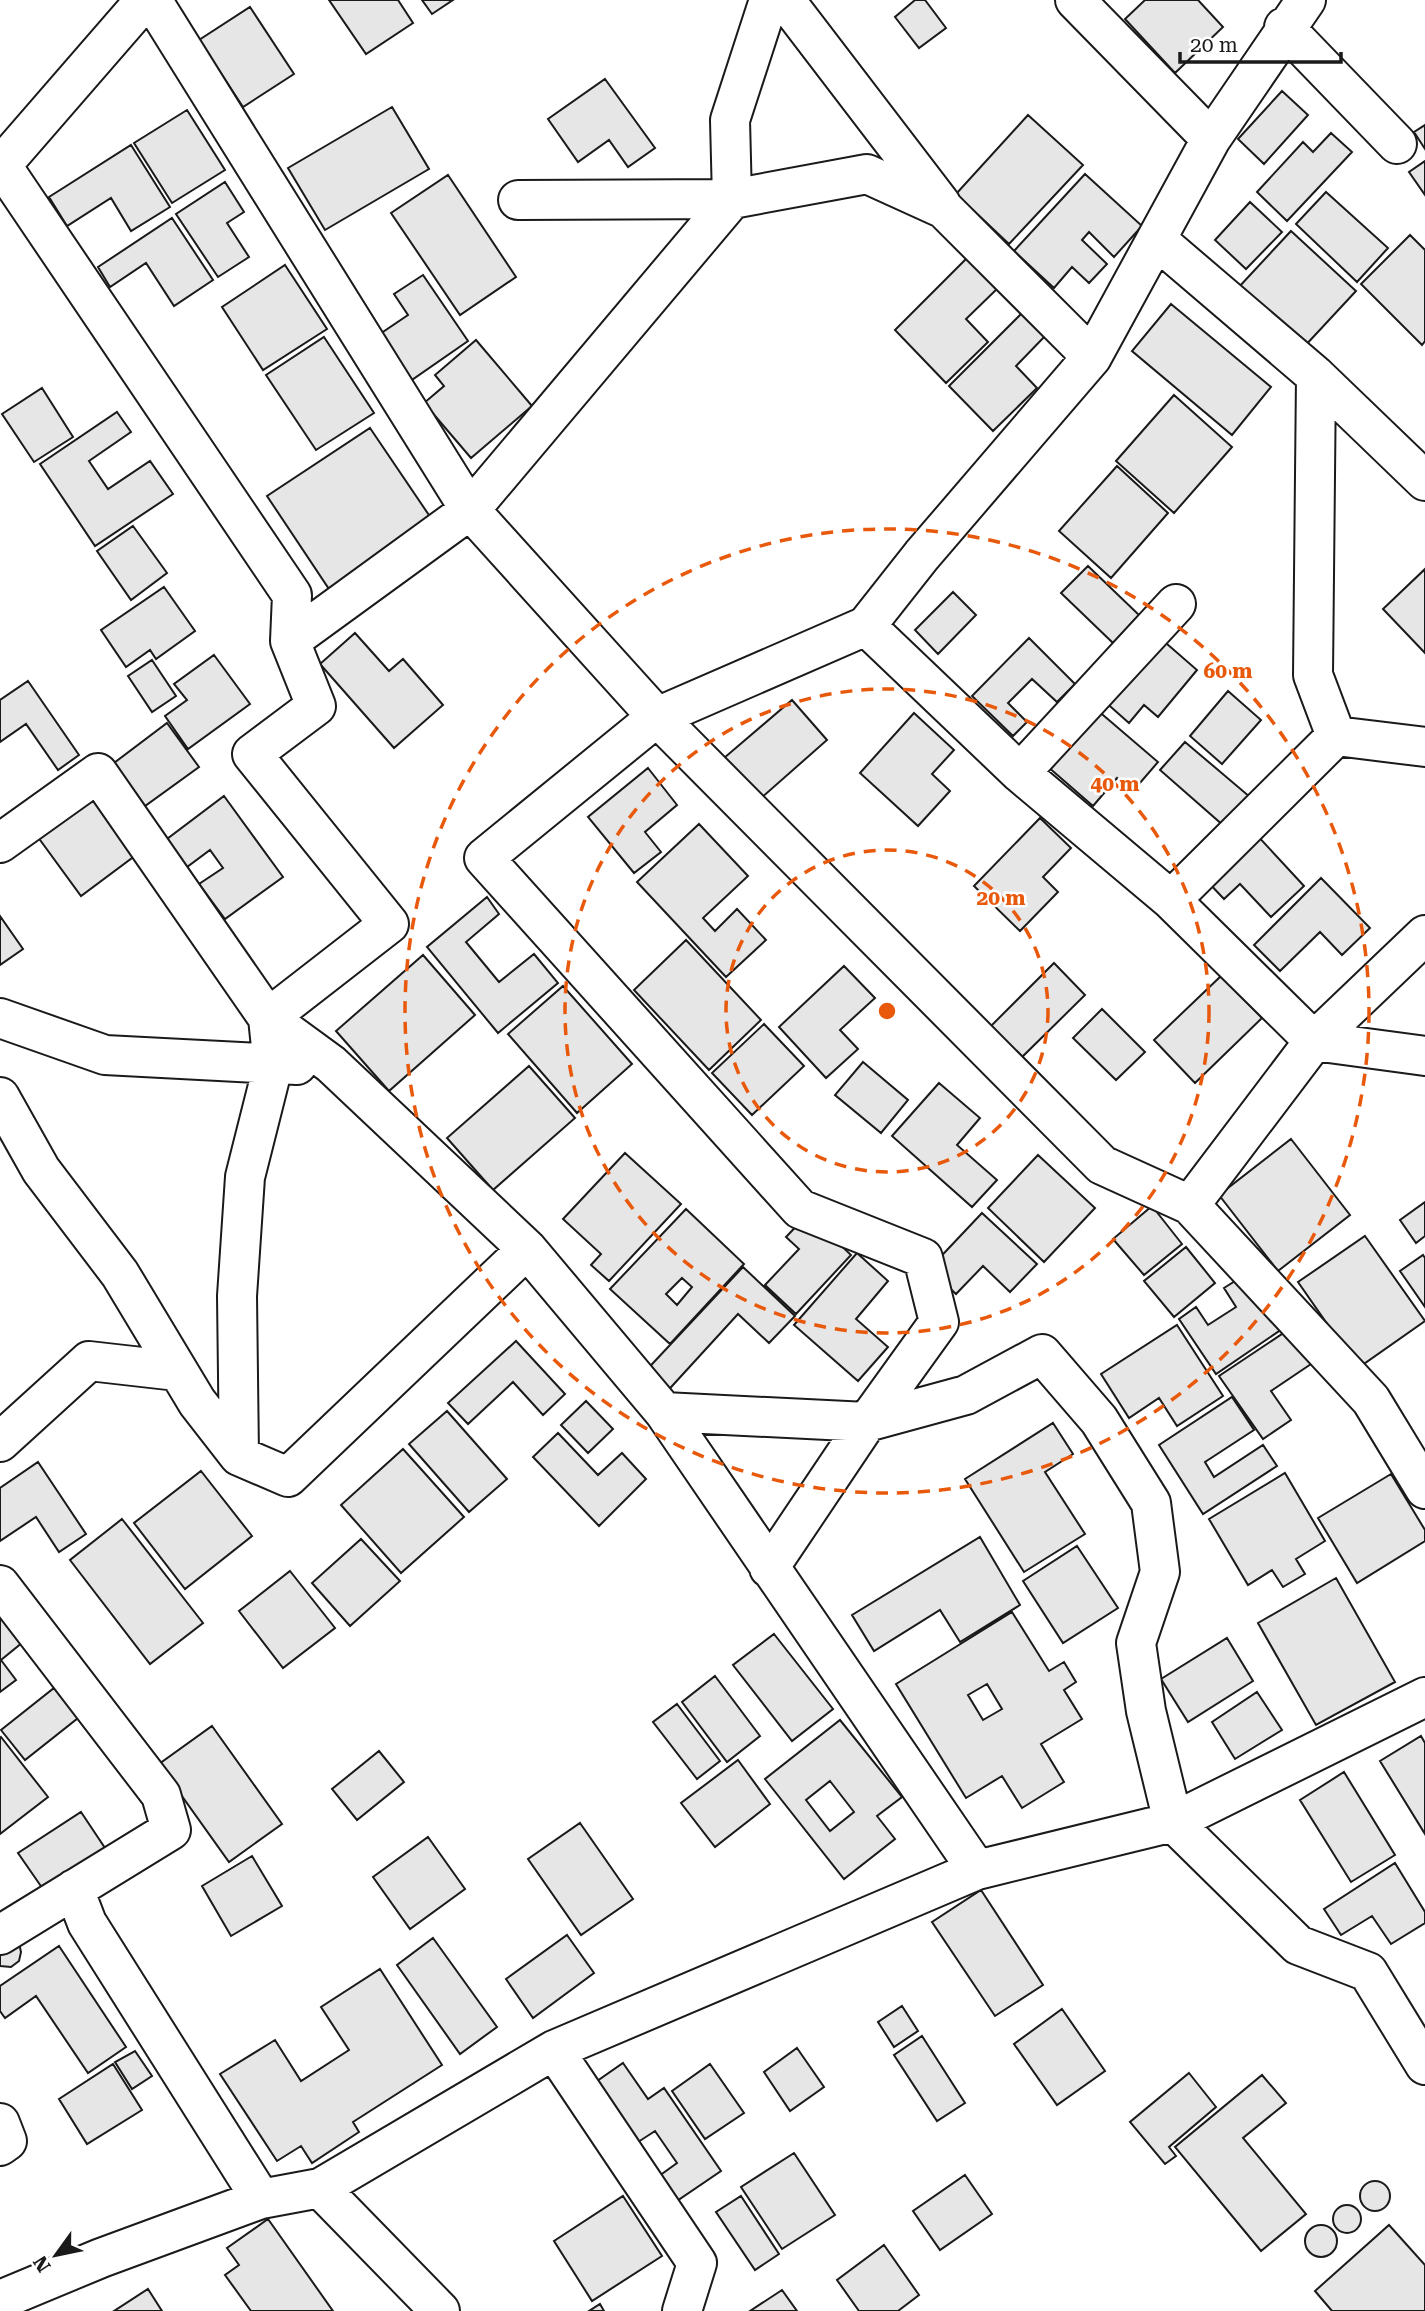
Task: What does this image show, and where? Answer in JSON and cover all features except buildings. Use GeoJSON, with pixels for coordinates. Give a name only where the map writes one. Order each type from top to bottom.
{"type":"FeatureCollection","features":[{"type":"Feature","properties":{"kind":"street"},"geometry":{"type":"LineString","coordinates":[[145,0],[1,166],[292,595],[290,641],[316,706],[252,754],[389,924],[268,1018]]}},
{"type":"Feature","properties":{"kind":"street"},"geometry":{"type":"LineString","coordinates":[[152,0],[470,510],[657,717],[1102,1165],[1190,1205],[1371,1400],[1425,1489]]}},
{"type":"Feature","properties":{"kind":"street"},"geometry":{"type":"LineString","coordinates":[[290,641],[470,510],[732,199],[730,120],[769,0]]}},
{"type":"Feature","properties":{"kind":"street"},"geometry":{"type":"LineString","coordinates":[[785,0],[944,209],[1092,357]]}},
{"type":"Feature","properties":{"kind":"street"},"geometry":{"type":"LineString","coordinates":[[1075,0],[1210,139]]}},
{"type":"Feature","properties":{"kind":"street"},"geometry":{"type":"LineString","coordinates":[[769,1568],[867,1422],[939,1322],[923,1258],[800,1209],[484,858],[657,717],[866,626],[922,555],[1092,357],[1210,139],[1295,14],[1397,144]]}},
{"type":"Feature","properties":{"kind":"street"},"geometry":{"type":"LineString","coordinates":[[518,200],[732,199],[867,174],[944,209]]}},
{"type":"Feature","properties":{"kind":"street"},"geometry":{"type":"LineString","coordinates":[[1157,240],[1316,376],[1425,481]]}},
{"type":"Feature","properties":{"kind":"street"},"geometry":{"type":"LineString","coordinates":[[1316,376],[1313,675],[1336,736]]}},
{"type":"Feature","properties":{"kind":"street"},"geometry":{"type":"LineString","coordinates":[[1020,773],[1176,604]]}},
{"type":"Feature","properties":{"kind":"street"},"geometry":{"type":"LineString","coordinates":[[866,626],[1020,773],[1171,900],[1314,1041],[1425,1056]]}},
{"type":"Feature","properties":{"kind":"street"},"geometry":{"type":"LineString","coordinates":[[1336,736],[1425,747]]}},
{"type":"Feature","properties":{"kind":"street"},"geometry":{"type":"LineString","coordinates":[[1171,900],[1336,736]]}},
{"type":"Feature","properties":{"kind":"street"},"geometry":{"type":"LineString","coordinates":[[0,843],[98,773],[268,1018],[331,1064],[527,1249],[664,1412],[977,1870]]}},
{"type":"Feature","properties":{"kind":"street"},"geometry":{"type":"LineString","coordinates":[[1190,1205],[1314,1041],[1425,935]]}},
{"type":"Feature","properties":{"kind":"street"},"geometry":{"type":"LineString","coordinates":[[0,1018],[105,1055],[273,1066],[331,1064]]}},
{"type":"Feature","properties":{"kind":"street"},"geometry":{"type":"LineString","coordinates":[[239,1456],[237,1296],[245,1177],[273,1066],[268,1018]]}},
{"type":"Feature","properties":{"kind":"street"},"geometry":{"type":"LineString","coordinates":[[0,1097],[41,1170],[120,1275],[197,1402],[239,1456],[288,1477],[527,1249]]}},
{"type":"Feature","properties":{"kind":"street"},"geometry":{"type":"LineString","coordinates":[[664,1412],[867,1422],[966,1395],[1042,1354],[1098,1420],[1151,1503],[1160,1572],[1136,1643],[1146,1711],[1173,1822],[1298,1945],[1368,1972],[1425,2065]]}},
{"type":"Feature","properties":{"kind":"street"},"geometry":{"type":"LineString","coordinates":[[0,1443],[89,1361],[177,1370]]}},
{"type":"Feature","properties":{"kind":"street"},"geometry":{"type":"LineString","coordinates":[[0,1584],[161,1795],[171,1830],[0,1936]]}},
{"type":"Feature","properties":{"kind":"street"},"geometry":{"type":"LineString","coordinates":[[0,2300],[101,2258],[261,2199],[320,2188],[554,2050],[977,1870],[1173,1822],[1425,1697]]}},
{"type":"Feature","properties":{"kind":"street"},"geometry":{"type":"LineString","coordinates":[[74,1889],[88,1923],[261,2199]]}},
{"type":"Feature","properties":{"kind":"street"},"geometry":{"type":"LineString","coordinates":[[554,2050],[697,2263],[682,2311]]}},
{"type":"Feature","properties":{"kind":"street"},"geometry":{"type":"LineString","coordinates":[[0,2123],[7,2141],[0,2146]]}},
{"type":"Feature","properties":{"kind":"street"},"geometry":{"type":"LineString","coordinates":[[320,2188],[440,2311]]}}]}
